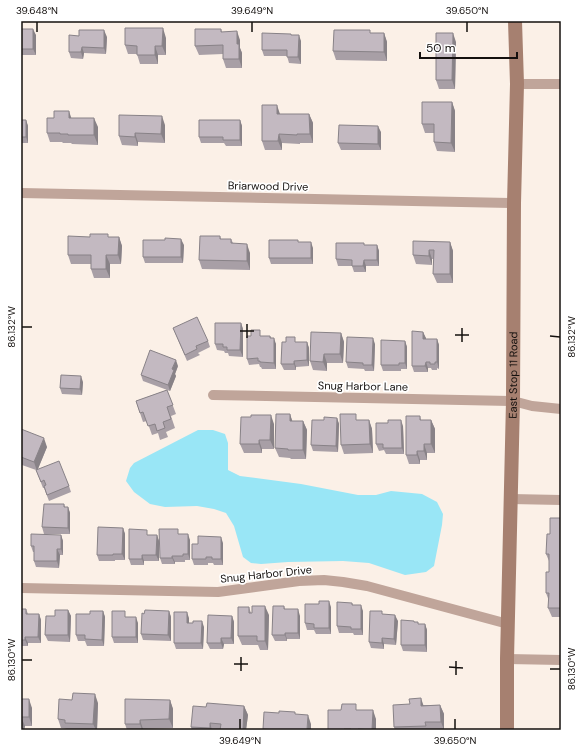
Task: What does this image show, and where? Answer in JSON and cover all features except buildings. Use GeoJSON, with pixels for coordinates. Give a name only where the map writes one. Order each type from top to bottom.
{"type":"FeatureCollection","features":[{"type":"Feature","properties":{"kind":"main road","name":"East Stop 11 Road"},"geometry":{"type":"LineString","coordinates":[[507,730],[517,84],[515,21]]}},
{"type":"Feature","properties":{"kind":"street"},"geometry":{"type":"LineString","coordinates":[[517,84],[561,84]]}},
{"type":"Feature","properties":{"kind":"street","name":"Briarwood Drive"},"geometry":{"type":"LineString","coordinates":[[21,193],[514,203]]}},
{"type":"Feature","properties":{"kind":"street","name":"Snug Harbor Lane"},"geometry":{"type":"LineString","coordinates":[[213,395],[513,401],[532,406],[561,409]]}},
{"type":"Feature","properties":{"kind":"street"},"geometry":{"type":"LineString","coordinates":[[511,499],[561,500]]}},
{"type":"Feature","properties":{"kind":"street","name":"Snug Harbor Drive"},"geometry":{"type":"LineString","coordinates":[[21,588],[218,592],[299,581],[336,581],[367,586],[508,624]]}},
{"type":"Feature","properties":{"kind":"street"},"geometry":{"type":"LineString","coordinates":[[507,659],[561,660]]}},
{"type":"Feature","properties":{"kind":"water"},"geometry":{"type":"Polygon","coordinates":[[[198,430],[213,430],[225,434],[228,443],[228,470],[240,476],[301,484],[358,495],[376,495],[391,491],[422,494],[437,502],[443,514],[434,566],[426,572],[405,575],[369,563],[343,561],[261,564],[251,563],[243,557],[234,526],[226,513],[197,506],[165,507],[150,504],[134,492],[126,481],[130,468],[134,463],[198,430]]]}}]}
